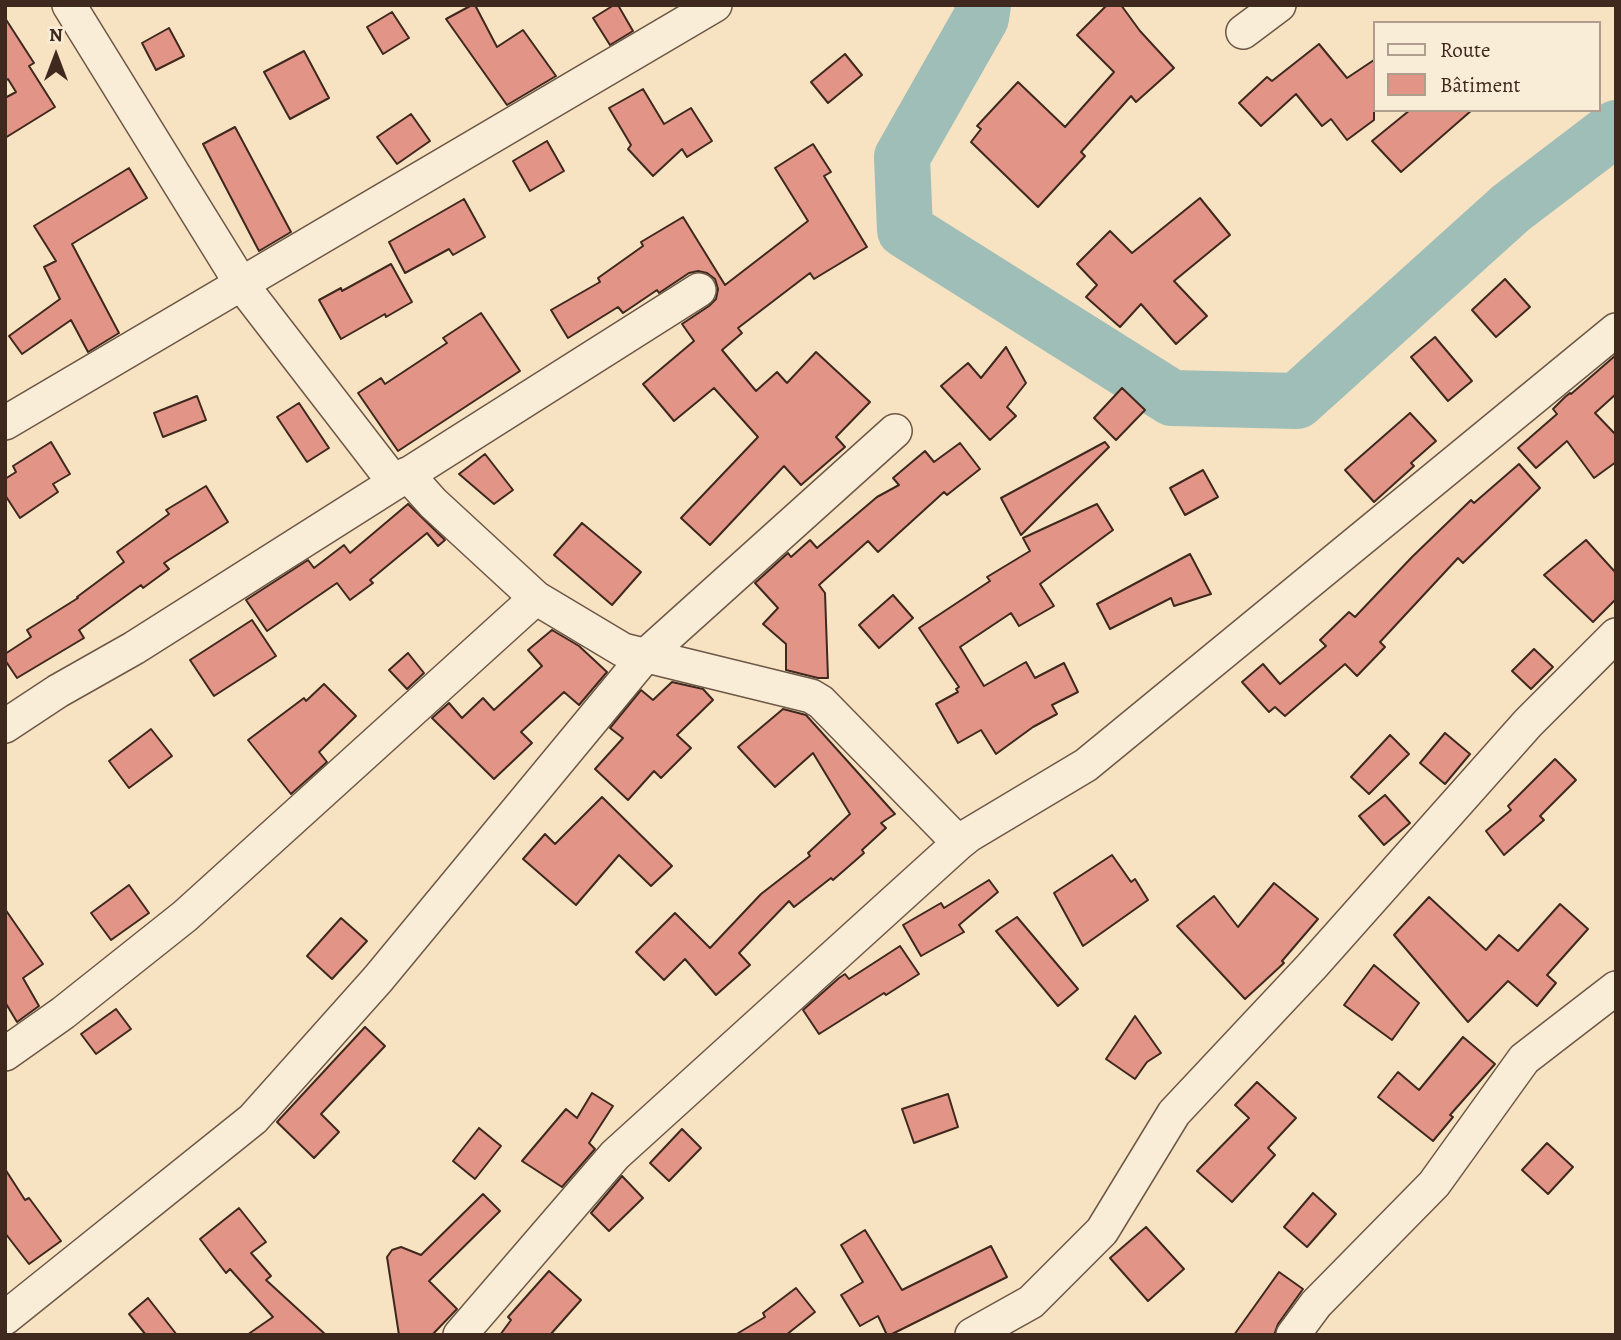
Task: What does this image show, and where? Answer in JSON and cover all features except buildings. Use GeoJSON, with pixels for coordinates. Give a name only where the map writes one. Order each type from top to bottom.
{"type":"FeatureCollection","features":[{"type":"Feature","properties":{"kind":"street"},"geometry":{"type":"LineString","coordinates":[[69,5],[242,285],[400,478],[433,503],[536,598],[623,650],[811,696],[821,702],[959,843]]}},
{"type":"Feature","properties":{"kind":"street"},"geometry":{"type":"LineString","coordinates":[[5,423],[715,5]]}},
{"type":"Feature","properties":{"kind":"street"},"geometry":{"type":"LineString","coordinates":[[1243,32],[1279,5]]}},
{"type":"Feature","properties":{"kind":"street"},"geometry":{"type":"LineString","coordinates":[[5,726],[58,691],[134,648],[699,290]]}},
{"type":"Feature","properties":{"kind":"street"},"geometry":{"type":"LineString","coordinates":[[460,1335],[614,1154],[959,843],[1086,765],[1616,330]]}},
{"type":"Feature","properties":{"kind":"street"},"geometry":{"type":"LineString","coordinates":[[5,1318],[253,1119],[378,979],[645,656],[895,431]]}},
{"type":"Feature","properties":{"kind":"street"},"geometry":{"type":"LineString","coordinates":[[5,1054],[63,1013],[185,916],[536,598]]}},
{"type":"Feature","properties":{"kind":"street"},"geometry":{"type":"LineString","coordinates":[[972,1335],[1031,1302],[1102,1231],[1174,1113],[1311,967],[1528,723],[1616,635]]}},
{"type":"Feature","properties":{"kind":"street"},"geometry":{"type":"LineString","coordinates":[[1293,1335],[1316,1304],[1434,1184],[1524,1059],[1616,988]]}},
{"type":"Feature","properties":{"kind":"waterway"},"geometry":{"type":"LineString","coordinates":[[983,5],[981,18],[902,157],[905,230],[1172,398],[1297,401],[1511,208],[1616,128]]}}]}
